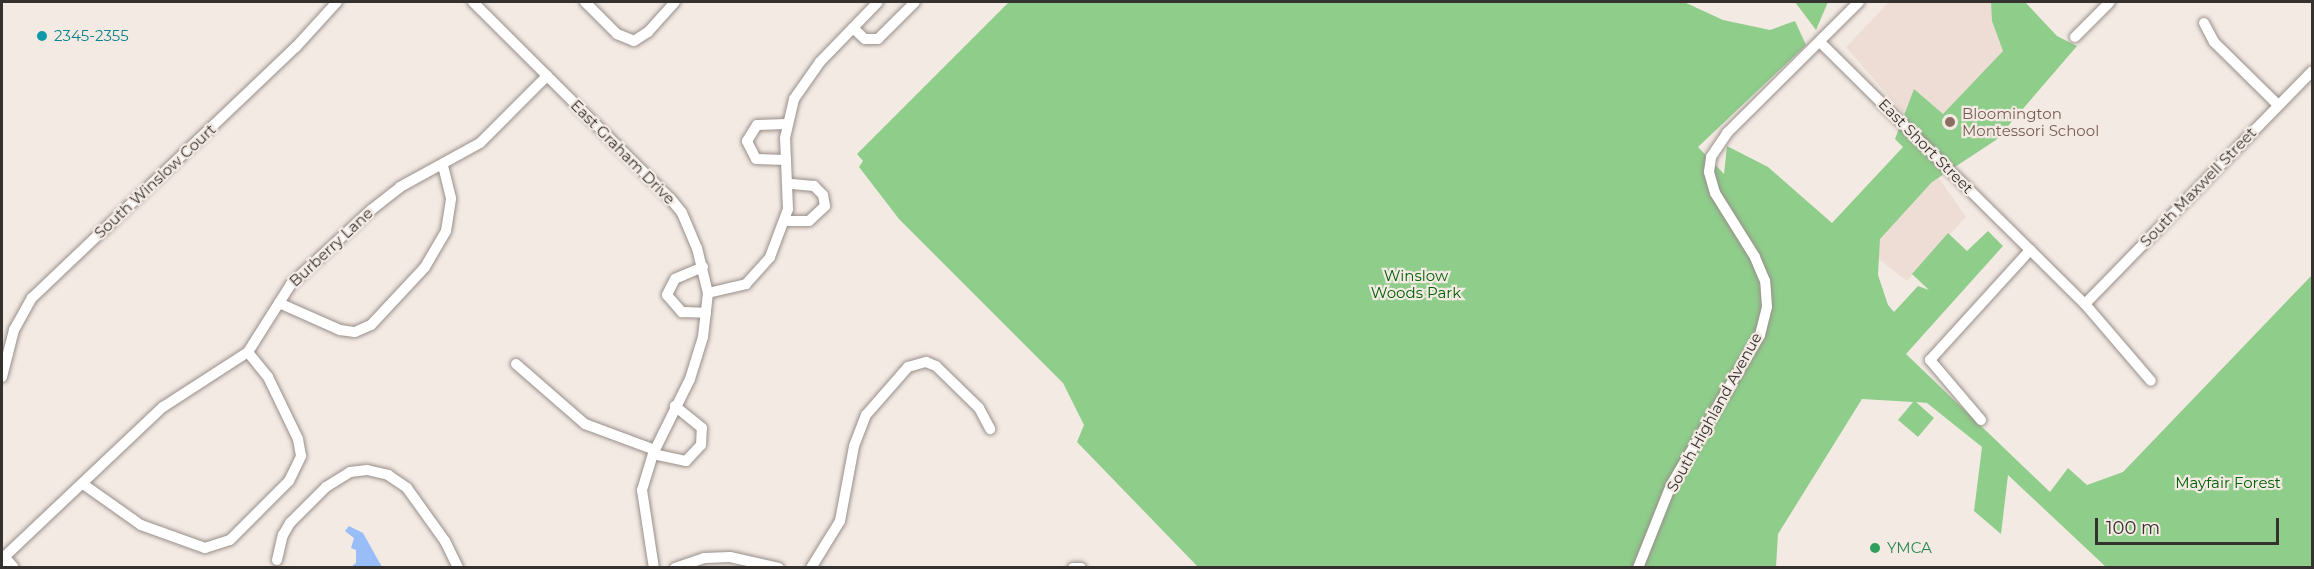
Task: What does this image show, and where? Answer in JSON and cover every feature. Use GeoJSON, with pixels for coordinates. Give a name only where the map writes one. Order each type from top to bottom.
{"type":"FeatureCollection","features":[{"type":"Feature","properties":{"kind":"main road"},"geometry":{"type":"LineString","coordinates":[[2,559],[11,567]]}},
{"type":"Feature","properties":{"kind":"street","name":"South Winslow Court"},"geometry":{"type":"LineString","coordinates":[[2,377],[14,330],[32,298],[296,47],[337,2]]}},
{"type":"Feature","properties":{"kind":"street","name":"East Graham Drive"},"geometry":{"type":"LineString","coordinates":[[472,2],[670,198],[690,229],[703,267],[708,293],[706,313],[690,379],[675,406],[645,476],[642,506],[654,567]]}},
{"type":"Feature","properties":{"kind":"street"},"geometry":{"type":"LineString","coordinates":[[585,2],[617,34],[634,41],[648,32],[675,2]]}},
{"type":"Feature","properties":{"kind":"street"},"geometry":{"type":"LineString","coordinates":[[708,293],[739,288],[752,279],[770,256],[786,222],[789,184],[786,160],[787,124],[794,99],[806,79],[878,2]]}},
{"type":"Feature","properties":{"kind":"street"},"geometry":{"type":"LineString","coordinates":[[853,28],[865,39],[878,39],[915,2]]}},
{"type":"Feature","properties":{"kind":"street","name":"South Highland Avenue"},"geometry":{"type":"LineString","coordinates":[[1638,567],[1671,485],[1760,335],[1767,308],[1766,281],[1755,257],[1716,193],[1709,172],[1712,157],[1727,133],[1821,43],[1859,2]]}},
{"type":"Feature","properties":{"kind":"street"},"geometry":{"type":"LineString","coordinates":[[2075,37],[2110,2]]}},
{"type":"Feature","properties":{"kind":"street"},"geometry":{"type":"LineString","coordinates":[[2204,23],[2214,42],[2278,105]]}},
{"type":"Feature","properties":{"kind":"street","name":"East Short Street"},"geometry":{"type":"LineString","coordinates":[[1821,43],[2085,304],[2151,381]]}},
{"type":"Feature","properties":{"kind":"street","name":"South Maxwell Street"},"geometry":{"type":"LineString","coordinates":[[2085,304],[2313,71]]}},
{"type":"Feature","properties":{"kind":"street","name":"Burberry Lane"},"geometry":{"type":"LineString","coordinates":[[2,559],[163,407],[248,352],[291,284],[386,196],[480,143],[547,76]]}},
{"type":"Feature","properties":{"kind":"street"},"geometry":{"type":"LineString","coordinates":[[786,160],[756,159],[747,141],[757,125],[787,124]]}},
{"type":"Feature","properties":{"kind":"street"},"geometry":{"type":"LineString","coordinates":[[279,303],[340,330],[355,332],[371,325],[425,267],[446,231],[451,198],[443,165]]}},
{"type":"Feature","properties":{"kind":"street"},"geometry":{"type":"LineString","coordinates":[[786,222],[810,221],[825,206],[823,195],[814,186],[789,184]]}},
{"type":"Feature","properties":{"kind":"street"},"geometry":{"type":"LineString","coordinates":[[1981,420],[1930,360],[2030,250]]}},
{"type":"Feature","properties":{"kind":"street"},"geometry":{"type":"LineString","coordinates":[[703,267],[675,279],[667,295],[682,312],[706,313]]}},
{"type":"Feature","properties":{"kind":"street"},"geometry":{"type":"LineString","coordinates":[[83,484],[141,525],[205,548],[230,540],[289,481],[301,456],[298,439],[268,377],[248,352]]}},
{"type":"Feature","properties":{"kind":"street"},"geometry":{"type":"LineString","coordinates":[[811,567],[840,521],[854,446],[866,415],[882,392],[915,360],[936,366],[979,408],[990,429]]}},
{"type":"Feature","properties":{"kind":"street"},"geometry":{"type":"LineString","coordinates":[[516,364],[585,424],[654,452],[686,461],[701,445],[702,428],[675,406]]}},
{"type":"Feature","properties":{"kind":"street"},"geometry":{"type":"LineString","coordinates":[[278,560],[283,535],[290,524],[326,487],[350,472],[367,470],[388,475],[407,488],[445,541],[458,567]]}},
{"type":"Feature","properties":{"kind":"street"},"geometry":{"type":"LineString","coordinates":[[675,567],[704,558],[730,557],[778,567]]}},
{"type":"Feature","properties":{"kind":"street"},"geometry":{"type":"LineString","coordinates":[[1073,567],[1082,567]]}},
{"type":"Feature","properties":{"kind":"shaded area","name":"Bloomington Montessori School"},"geometry":{"type":"Polygon","coordinates":[[[1889,2],[2019,2],[2039,28],[1938,177],[1966,217],[1907,281],[1872,254],[1884,223],[1938,153],[1846,47],[1889,2]]]}},
{"type":"Feature","properties":{"kind":"green space","name":"Winslow Woods Park"},"geometry":{"type":"Polygon","coordinates":[[[1009,2],[1684,2],[1723,20],[1770,30],[1795,21],[1806,45],[1698,147],[1724,174],[1727,146],[1768,167],[1832,223],[1903,147],[1895,139],[1914,89],[1943,114],[2003,51],[1992,21],[1991,2],[2025,2],[2057,36],[2077,46],[1996,140],[1932,182],[1880,239],[1878,275],[1888,305],[1894,312],[1918,286],[1929,290],[1912,274],[1948,233],[1967,251],[1988,231],[2003,246],[1906,354],[2050,492],[2068,468],[2087,485],[2123,472],[2312,275],[2312,567],[2106,567],[2008,475],[2001,534],[1974,511],[1982,447],[1927,403],[1916,402],[1934,418],[1918,437],[1898,420],[1913,402],[1862,399],[1778,534],[1776,567],[1198,567],[1077,442],[1084,425],[1063,383],[899,219],[859,167],[863,161],[857,154],[1009,2]]]}},
{"type":"Feature","properties":{"kind":"green space"},"geometry":{"type":"Polygon","coordinates":[[[1795,2],[1828,2],[1816,30],[1795,2]]]}},
{"type":"Feature","properties":{"kind":"water"},"geometry":{"type":"Polygon","coordinates":[[[349,526],[363,533],[382,567],[351,567],[356,563],[356,550],[351,548],[354,538],[345,531],[349,526]]]}},
{"type":"Feature","properties":{"kind":"place","name":"2345-2355"},"geometry":{"type":"Point","coordinates":[42,36]}},
{"type":"Feature","properties":{"kind":"place","name":"Bloomington Montessori School"},"geometry":{"type":"Point","coordinates":[1950,122]}},
{"type":"Feature","properties":{"kind":"place","name":"YMCA"},"geometry":{"type":"Point","coordinates":[1875,548]}},
{"type":"Feature","properties":{"kind":"park label","name":"Mayfair Forest"},"geometry":{"type":"Point","coordinates":[2228,483]}}]}
